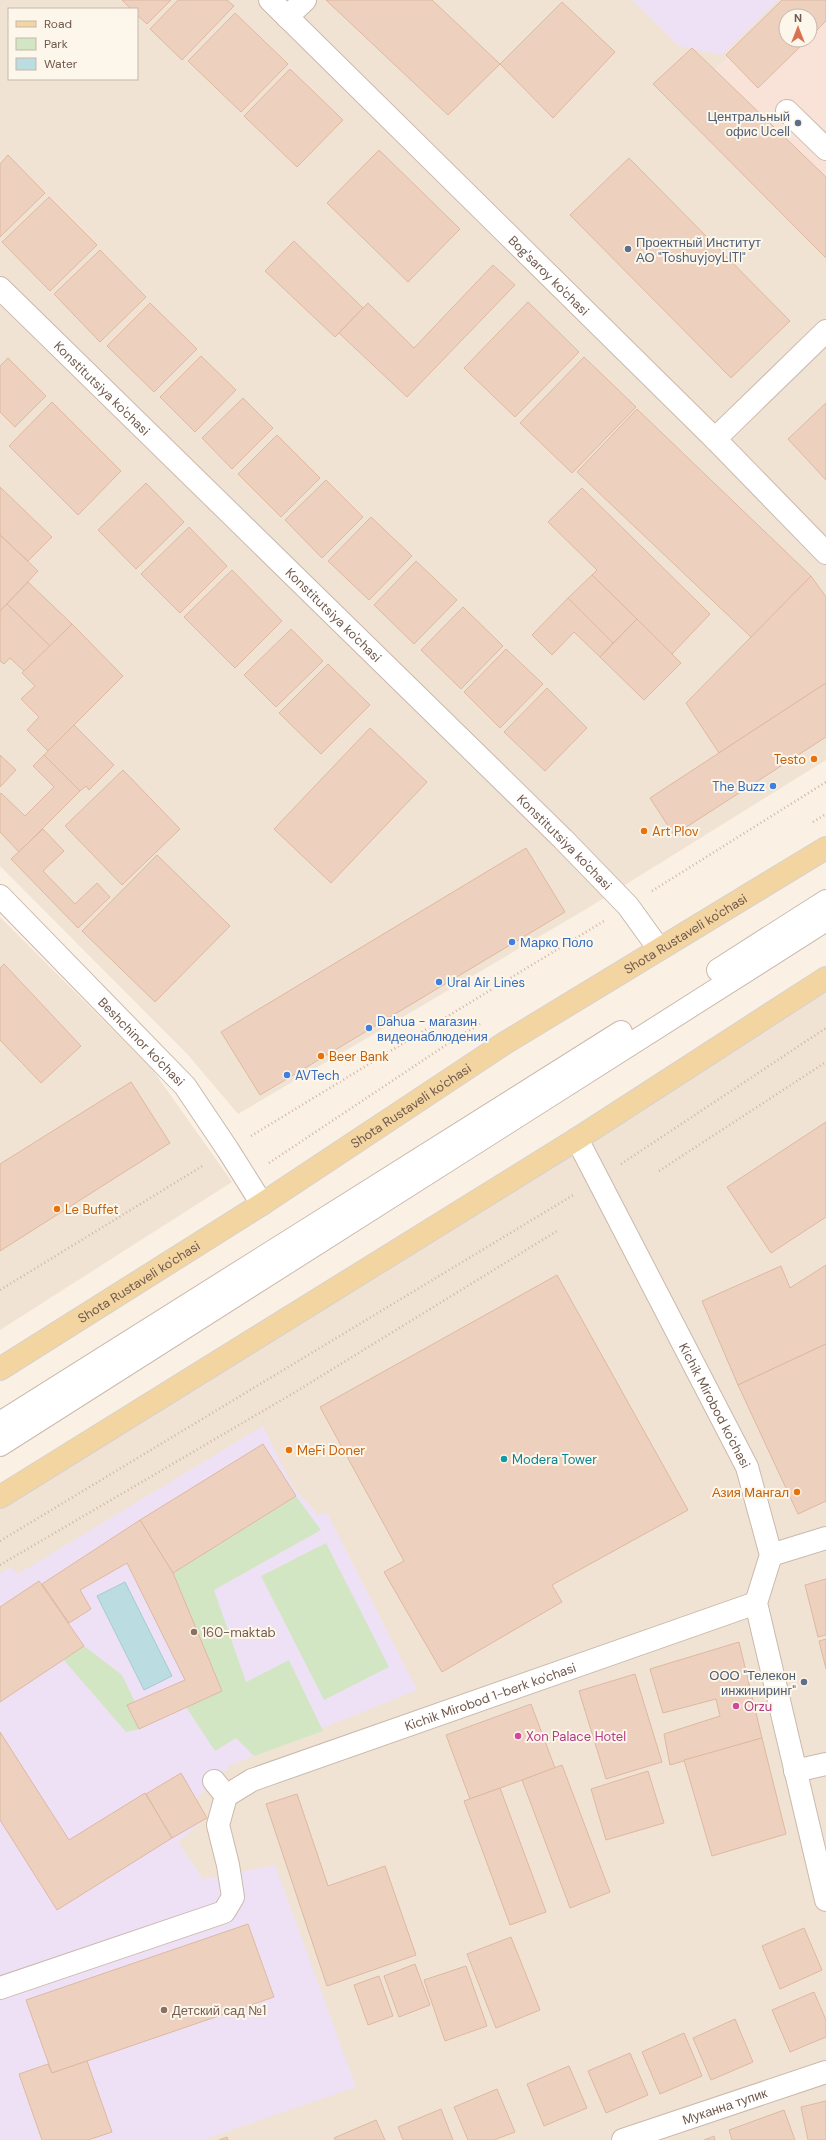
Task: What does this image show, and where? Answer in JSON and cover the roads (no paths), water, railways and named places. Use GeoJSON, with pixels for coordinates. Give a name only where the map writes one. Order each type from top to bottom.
{"type":"FeatureCollection","features":[{"type":"Feature","properties":{"kind":"main road","name":"Shota Rustaveli ko'chasi"},"geometry":{"type":"LineString","coordinates":[[0,1369],[262,1204],[471,1065],[826,848]]}},
{"type":"Feature","properties":{"kind":"main road"},"geometry":{"type":"LineString","coordinates":[[0,1497],[577,1139],[826,978]]}},
{"type":"Feature","properties":{"kind":"street","name":"Bog'saroy ko'chasi"},"geometry":{"type":"LineString","coordinates":[[270,0],[715,439],[826,553]]}},
{"type":"Feature","properties":{"kind":"street"},"geometry":{"type":"LineString","coordinates":[[287,17],[305,0]]}},
{"type":"Feature","properties":{"kind":"street"},"geometry":{"type":"LineString","coordinates":[[787,111],[826,149]]}},
{"type":"Feature","properties":{"kind":"street","name":"Konstitutsiya ko'chasi"},"geometry":{"type":"LineString","coordinates":[[0,288],[563,839],[628,906],[659,949]]}},
{"type":"Feature","properties":{"kind":"street"},"geometry":{"type":"LineString","coordinates":[[715,439],[826,331]]}},
{"type":"Feature","properties":{"kind":"street","name":"Beshchinor ko'chasi"},"geometry":{"type":"LineString","coordinates":[[0,896],[185,1086],[262,1204]]}},
{"type":"Feature","properties":{"kind":"street"},"geometry":{"type":"LineString","coordinates":[[0,1423],[666,1004],[826,901]]}},
{"type":"Feature","properties":{"kind":"street"},"geometry":{"type":"LineString","coordinates":[[0,1445],[826,920]]}},
{"type":"Feature","properties":{"kind":"street","name":"Kichik Mirobod ko'chasi"},"geometry":{"type":"LineString","coordinates":[[577,1139],[747,1467],[772,1554]]}},
{"type":"Feature","properties":{"kind":"street"},"geometry":{"type":"LineString","coordinates":[[826,1538],[772,1554],[756,1603],[795,1771],[823,1876],[826,1900]]}},
{"type":"Feature","properties":{"kind":"street","name":"Kichik Mirobod 1-berk ko'chasi"},"geometry":{"type":"LineString","coordinates":[[0,1988],[224,1912],[233,1897],[228,1865],[218,1825],[220,1789],[252,1780],[756,1603]]}},
{"type":"Feature","properties":{"kind":"street"},"geometry":{"type":"LineString","coordinates":[[795,1771],[826,1764]]}},
{"type":"Feature","properties":{"kind":"street","name":"Муканна тупик"},"geometry":{"type":"LineString","coordinates":[[623,2140],[826,2072]]}},
{"type":"Feature","properties":{"kind":"water"},"geometry":{"type":"Polygon","coordinates":[[[125,1582],[172,1676],[144,1690],[97,1596],[125,1582]]]}},
{"type":"Feature","properties":{"kind":"place","name":"Центральный офис Ucell"},"geometry":{"type":"Point","coordinates":[798,123]}},
{"type":"Feature","properties":{"kind":"place","name":"Проектный Институт АО \"ToshuyjoyLITI\""},"geometry":{"type":"Point","coordinates":[628,249]}},
{"type":"Feature","properties":{"kind":"place","name":"Testo"},"geometry":{"type":"Point","coordinates":[814,759]}},
{"type":"Feature","properties":{"kind":"place","name":"The Buzz"},"geometry":{"type":"Point","coordinates":[773,786]}},
{"type":"Feature","properties":{"kind":"place","name":"Art Plov"},"geometry":{"type":"Point","coordinates":[644,831]}},
{"type":"Feature","properties":{"kind":"place","name":"Марко Поло"},"geometry":{"type":"Point","coordinates":[512,942]}},
{"type":"Feature","properties":{"kind":"place","name":"Ural Air Lines"},"geometry":{"type":"Point","coordinates":[439,982]}},
{"type":"Feature","properties":{"kind":"place","name":"Dahua - магазин видеонаблюдения"},"geometry":{"type":"Point","coordinates":[369,1028]}},
{"type":"Feature","properties":{"kind":"place","name":"Beer Bank"},"geometry":{"type":"Point","coordinates":[321,1056]}},
{"type":"Feature","properties":{"kind":"place","name":"AVTech"},"geometry":{"type":"Point","coordinates":[287,1075]}},
{"type":"Feature","properties":{"kind":"place","name":"Le Buffet"},"geometry":{"type":"Point","coordinates":[57,1209]}},
{"type":"Feature","properties":{"kind":"place","name":"MeFi Doner"},"geometry":{"type":"Point","coordinates":[289,1450]}},
{"type":"Feature","properties":{"kind":"place","name":"Modera Tower"},"geometry":{"type":"Point","coordinates":[504,1459]}},
{"type":"Feature","properties":{"kind":"place","name":"Азия Мангал"},"geometry":{"type":"Point","coordinates":[797,1492]}},
{"type":"Feature","properties":{"kind":"place","name":"160-maktab"},"geometry":{"type":"Point","coordinates":[194,1632]}},
{"type":"Feature","properties":{"kind":"place","name":"ООО \"Телекон инжиниринг\""},"geometry":{"type":"Point","coordinates":[804,1682]}},
{"type":"Feature","properties":{"kind":"place","name":"Orzu"},"geometry":{"type":"Point","coordinates":[736,1706]}},
{"type":"Feature","properties":{"kind":"place","name":"Xon Palace Hotel"},"geometry":{"type":"Point","coordinates":[518,1736]}},
{"type":"Feature","properties":{"kind":"place","name":"Детский сад №1"},"geometry":{"type":"Point","coordinates":[164,2010]}}]}
